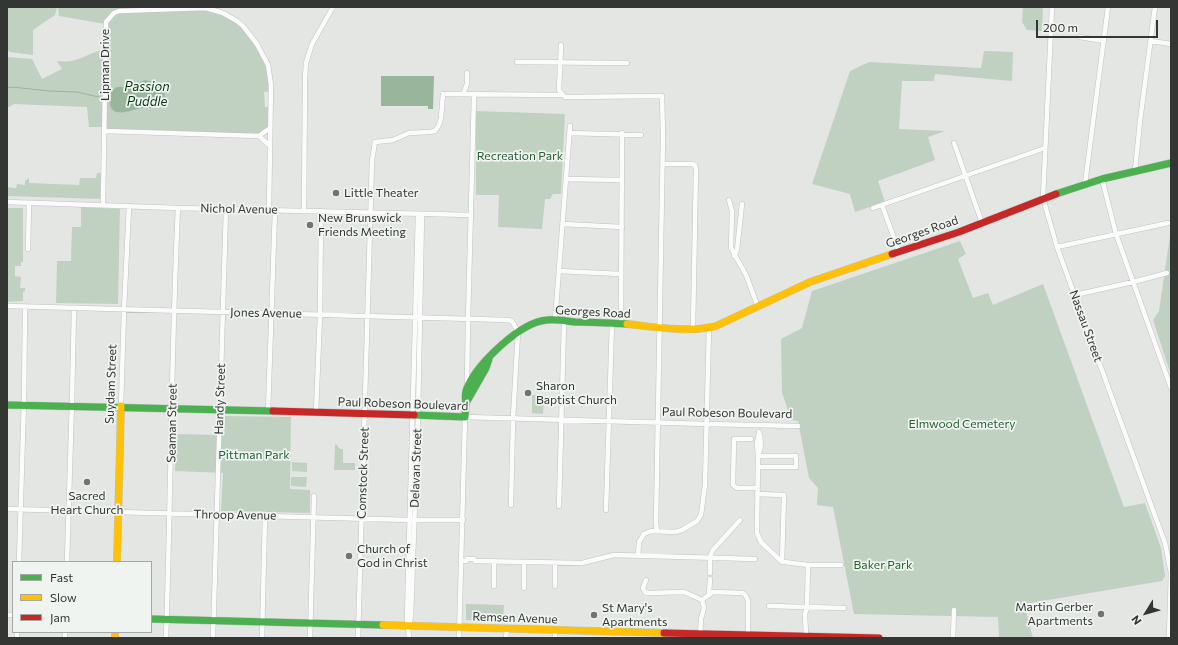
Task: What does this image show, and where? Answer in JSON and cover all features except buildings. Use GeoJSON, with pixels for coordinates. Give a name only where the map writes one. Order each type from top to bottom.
{"type":"FeatureCollection","features":[{"type":"Feature","properties":{"kind":"street"},"geometry":{"type":"LineString","coordinates":[[220,7],[223,13]]}},
{"type":"Feature","properties":{"kind":"street"},"geometry":{"type":"LineString","coordinates":[[304,210],[306,63],[312,44],[333,7]]}},
{"type":"Feature","properties":{"kind":"street","name":"Nassau Street"},"geometry":{"type":"LineString","coordinates":[[1052,7],[1043,198],[1058,248],[1165,543],[1171,572],[1169,638]]}},
{"type":"Feature","properties":{"kind":"street"},"geometry":{"type":"LineString","coordinates":[[1085,184],[1108,7]]}},
{"type":"Feature","properties":{"kind":"street"},"geometry":{"type":"LineString","coordinates":[[1135,171],[1155,7]]}},
{"type":"Feature","properties":{"kind":"street","name":"Lipman Drive"},"geometry":{"type":"LineString","coordinates":[[103,205],[106,22],[114,13],[127,10],[207,8],[223,13],[243,26],[256,44],[268,65],[271,85],[269,209]]}},
{"type":"Feature","properties":{"kind":"street"},"geometry":{"type":"LineString","coordinates":[[1080,37],[1104,41]]}},
{"type":"Feature","properties":{"kind":"street"},"geometry":{"type":"LineString","coordinates":[[1151,41],[1171,44]]}},
{"type":"Feature","properties":{"kind":"street"},"geometry":{"type":"LineString","coordinates":[[561,45],[559,90],[563,95]]}},
{"type":"Feature","properties":{"kind":"street"},"geometry":{"type":"LineString","coordinates":[[517,62],[627,63]]}},
{"type":"Feature","properties":{"kind":"street"},"geometry":{"type":"LineString","coordinates":[[467,73],[467,84],[461,94],[563,95],[565,97],[662,96],[663,164],[657,531]]}},
{"type":"Feature","properties":{"kind":"street","name":"Comstock Street"},"geometry":{"type":"LineString","coordinates":[[358,638],[371,168],[375,142],[393,140],[409,133],[429,132],[435,130],[439,125],[441,118],[445,94],[461,94]]}},
{"type":"Feature","properties":{"kind":"street"},"geometry":{"type":"LineString","coordinates":[[466,402],[465,394],[467,388],[474,95]]}},
{"type":"Feature","properties":{"kind":"street"},"geometry":{"type":"LineString","coordinates":[[555,321],[570,126]]}},
{"type":"Feature","properties":{"kind":"street"},"geometry":{"type":"LineString","coordinates":[[105,131],[259,136],[270,128]]}},
{"type":"Feature","properties":{"kind":"street"},"geometry":{"type":"LineString","coordinates":[[569,133],[640,134]]}},
{"type":"Feature","properties":{"kind":"street"},"geometry":{"type":"LineString","coordinates":[[621,324],[622,133]]}},
{"type":"Feature","properties":{"kind":"street"},"geometry":{"type":"LineString","coordinates":[[259,136],[270,146]]}},
{"type":"Feature","properties":{"kind":"street"},"geometry":{"type":"LineString","coordinates":[[954,143],[982,223]]}},
{"type":"Feature","properties":{"kind":"street"},"geometry":{"type":"LineString","coordinates":[[873,208],[1045,148]]}},
{"type":"Feature","properties":{"kind":"street","name":"Georges Road"},"geometry":{"type":"LineString","coordinates":[[467,388],[482,365],[500,346],[518,332],[539,322],[546,320],[612,323],[668,329],[709,328],[828,274],[899,252],[982,223],[1043,198],[1085,184],[1171,162]]}},
{"type":"Feature","properties":{"kind":"street"},"geometry":{"type":"LineString","coordinates":[[663,164],[690,164],[695,166],[693,328]]}},
{"type":"Feature","properties":{"kind":"street"},"geometry":{"type":"LineString","coordinates":[[1102,179],[1116,234],[1171,388]]}},
{"type":"Feature","properties":{"kind":"street"},"geometry":{"type":"LineString","coordinates":[[566,180],[622,180]]}},
{"type":"Feature","properties":{"kind":"street"},"geometry":{"type":"LineString","coordinates":[[729,200],[732,211],[731,248],[734,256],[746,275],[758,307]]}},
{"type":"Feature","properties":{"kind":"street","name":"Nichol Avenue"},"geometry":{"type":"LineString","coordinates":[[7,202],[178,208],[471,215]]}},
{"type":"Feature","properties":{"kind":"street"},"geometry":{"type":"LineString","coordinates":[[28,249],[29,203]]}},
{"type":"Feature","properties":{"kind":"street"},"geometry":{"type":"LineString","coordinates":[[734,256],[737,250],[742,204]]}},
{"type":"Feature","properties":{"kind":"street"},"geometry":{"type":"LineString","coordinates":[[882,205],[899,252]]}},
{"type":"Feature","properties":{"kind":"street","name":"Suydam Street"},"geometry":{"type":"LineString","coordinates":[[117,561],[124,310],[129,206]]}},
{"type":"Feature","properties":{"kind":"street","name":"Seaman Street"},"geometry":{"type":"LineString","coordinates":[[166,638],[170,513],[173,311],[178,208]]}},
{"type":"Feature","properties":{"kind":"street","name":"Handy Street"},"geometry":{"type":"LineString","coordinates":[[213,638],[226,208]]}},
{"type":"Feature","properties":{"kind":"street"},"geometry":{"type":"LineString","coordinates":[[268,411],[275,210]]}},
{"type":"Feature","properties":{"kind":"street"},"geometry":{"type":"LineString","coordinates":[[316,412],[320,314],[321,211]]}},
{"type":"Feature","properties":{"kind":"street","name":"Delavan Street"},"geometry":{"type":"LineString","coordinates":[[409,626],[411,617],[415,520],[415,317],[420,214]]}},
{"type":"Feature","properties":{"kind":"street","name":"Delavan Street"},"geometry":{"type":"LineString","coordinates":[[415,415],[420,317],[420,214]]}},
{"type":"Feature","properties":{"kind":"street"},"geometry":{"type":"LineString","coordinates":[[1058,248],[1168,223]]}},
{"type":"Feature","properties":{"kind":"street"},"geometry":{"type":"LineString","coordinates":[[563,224],[622,227]]}},
{"type":"Feature","properties":{"kind":"street"},"geometry":{"type":"LineString","coordinates":[[559,271],[621,274]]}},
{"type":"Feature","properties":{"kind":"street"},"geometry":{"type":"LineString","coordinates":[[1075,295],[1167,273]]}},
{"type":"Feature","properties":{"kind":"street","name":"Jones Avenue"},"geometry":{"type":"LineString","coordinates":[[7,306],[508,320],[512,321],[518,332]]}},
{"type":"Feature","properties":{"kind":"street"},"geometry":{"type":"LineString","coordinates":[[19,561],[24,405],[25,307]]}},
{"type":"Feature","properties":{"kind":"street"},"geometry":{"type":"LineString","coordinates":[[67,561],[74,308]]}},
{"type":"Feature","properties":{"kind":"street"},"geometry":{"type":"LineString","coordinates":[[559,506],[564,322]]}},
{"type":"Feature","properties":{"kind":"street"},"geometry":{"type":"LineString","coordinates":[[606,510],[612,323]]}},
{"type":"Feature","properties":{"kind":"street"},"geometry":{"type":"LineString","coordinates":[[638,556],[640,538],[644,534],[651,531],[674,532],[682,530],[697,521],[701,515],[706,485],[709,328]]}},
{"type":"Feature","properties":{"kind":"street"},"geometry":{"type":"LineString","coordinates":[[511,505],[513,418],[518,332]]}},
{"type":"Feature","properties":{"kind":"street","name":"Georges Road"},"geometry":{"type":"LineString","coordinates":[[465,416],[466,402],[470,398],[486,368],[489,359]]}},
{"type":"Feature","properties":{"kind":"street","name":"Paul Robeson Boulevard"},"geometry":{"type":"LineString","coordinates":[[7,405],[121,406],[798,426]]}},
{"type":"Feature","properties":{"kind":"street"},"geometry":{"type":"LineString","coordinates":[[459,638],[464,561],[463,520],[465,416]]}},
{"type":"Feature","properties":{"kind":"street"},"geometry":{"type":"LineString","coordinates":[[759,426],[757,443],[758,467],[756,525],[759,538],[782,562],[808,565],[841,565]]}},
{"type":"Feature","properties":{"kind":"street"},"geometry":{"type":"LineString","coordinates":[[751,439],[734,439],[733,485],[737,488],[757,488]]}},
{"type":"Feature","properties":{"kind":"street"},"geometry":{"type":"LineString","coordinates":[[758,455],[796,456],[796,467],[758,467]]}},
{"type":"Feature","properties":{"kind":"street","name":"Delavan Street"},"geometry":{"type":"LineString","coordinates":[[409,638],[407,617],[409,520],[414,470]]}},
{"type":"Feature","properties":{"kind":"street"},"geometry":{"type":"LineString","coordinates":[[757,494],[784,495],[782,562]]}},
{"type":"Feature","properties":{"kind":"street"},"geometry":{"type":"LineString","coordinates":[[310,638],[314,496]]}},
{"type":"Feature","properties":{"kind":"street","name":"Throop Avenue"},"geometry":{"type":"LineString","coordinates":[[7,509],[409,520],[463,520]]}},
{"type":"Feature","properties":{"kind":"street"},"geometry":{"type":"LineString","coordinates":[[262,638],[264,516]]}},
{"type":"Feature","properties":{"kind":"street"},"geometry":{"type":"LineString","coordinates":[[710,573],[710,558],[714,548],[740,520]]}},
{"type":"Feature","properties":{"kind":"street"},"geometry":{"type":"LineString","coordinates":[[464,561],[474,563],[475,561],[582,563],[614,555],[755,559]]}},
{"type":"Feature","properties":{"kind":"street"},"geometry":{"type":"LineString","coordinates":[[494,561],[494,586]]}},
{"type":"Feature","properties":{"kind":"street"},"geometry":{"type":"LineString","coordinates":[[524,562],[524,588]]}},
{"type":"Feature","properties":{"kind":"street"},"geometry":{"type":"LineString","coordinates":[[555,563],[555,586]]}},
{"type":"Feature","properties":{"kind":"street"},"geometry":{"type":"LineString","coordinates":[[806,635],[808,627],[808,565]]}},
{"type":"Feature","properties":{"kind":"street"},"geometry":{"type":"LineString","coordinates":[[709,593],[710,579]]}},
{"type":"Feature","properties":{"kind":"street"},"geometry":{"type":"LineString","coordinates":[[646,580],[644,588],[645,592],[684,592],[702,600]]}},
{"type":"Feature","properties":{"kind":"street"},"geometry":{"type":"LineString","coordinates":[[702,600],[709,593],[716,591],[741,592],[745,594],[748,601],[748,637]]}},
{"type":"Feature","properties":{"kind":"street"},"geometry":{"type":"LineString","coordinates":[[700,636],[701,619],[704,608],[702,600]]}},
{"type":"Feature","properties":{"kind":"street"},"geometry":{"type":"LineString","coordinates":[[769,606],[844,608]]}},
{"type":"Feature","properties":{"kind":"street"},"geometry":{"type":"LineString","coordinates":[[953,638],[954,610]]}},
{"type":"Feature","properties":{"kind":"street","name":"Remsen Avenue"},"geometry":{"type":"LineString","coordinates":[[152,619],[506,628],[555,634],[748,637],[806,635],[879,638]]}},
{"type":"Feature","properties":{"kind":"street"},"geometry":{"type":"LineString","coordinates":[[506,628],[506,638]]}},
{"type":"Feature","properties":{"kind":"green space"},"geometry":{"type":"Polygon","coordinates":[[[7,7],[57,7],[55,15],[33,30],[33,55],[10,52],[7,49],[7,7]]]}},
{"type":"Feature","properties":{"kind":"green space"},"geometry":{"type":"Polygon","coordinates":[[[58,7],[216,9],[242,23],[267,68],[270,91],[264,92],[265,107],[269,107],[270,128],[259,136],[104,130],[102,127],[89,127],[87,107],[14,104],[7,108],[7,57],[32,59],[42,79],[62,69],[57,61],[75,60],[103,50],[104,58],[105,24],[59,16],[58,7]]]}},
{"type":"Feature","properties":{"kind":"green space"},"geometry":{"type":"Polygon","coordinates":[[[1023,7],[1043,7],[1042,31],[1027,30],[1022,22],[1023,7]]]}},
{"type":"Feature","properties":{"kind":"green space"},"geometry":{"type":"Polygon","coordinates":[[[984,51],[1013,52],[1012,81],[935,74],[934,81],[902,81],[899,129],[945,131],[928,137],[935,160],[878,181],[885,202],[855,212],[850,194],[812,184],[850,71],[869,62],[981,68],[984,51]]]}},
{"type":"Feature","properties":{"kind":"green space","name":"Recreation Park"},"geometry":{"type":"Polygon","coordinates":[[[476,111],[565,114],[561,194],[553,194],[550,199],[545,199],[542,229],[498,227],[499,195],[476,195],[476,111]]]}},
{"type":"Feature","properties":{"kind":"green space"},"geometry":{"type":"Polygon","coordinates":[[[97,173],[101,173],[100,199],[7,196],[7,187],[16,188],[17,184],[25,185],[25,181],[29,178],[29,183],[79,185],[80,178],[96,178],[97,173]]]}},
{"type":"Feature","properties":{"kind":"green space"},"geometry":{"type":"Polygon","coordinates":[[[81,207],[120,209],[118,304],[56,303],[57,261],[71,261],[72,227],[81,227],[81,207]]]}},
{"type":"Feature","properties":{"kind":"green space"},"geometry":{"type":"Polygon","coordinates":[[[7,208],[23,208],[23,262],[21,262],[21,266],[15,266],[15,276],[21,277],[20,288],[25,288],[25,291],[23,292],[23,301],[7,302],[7,208]]]}},
{"type":"Feature","properties":{"kind":"green space"},"geometry":{"type":"Polygon","coordinates":[[[1171,229],[1171,375],[1153,320],[1159,311],[1171,229]]]}},
{"type":"Feature","properties":{"kind":"green space","name":"Elmwood Cemetery"},"geometry":{"type":"Polygon","coordinates":[[[960,241],[966,254],[958,259],[973,298],[988,293],[993,305],[1043,284],[1124,507],[1145,503],[1161,548],[1165,576],[1162,581],[1024,604],[1033,638],[999,638],[998,617],[854,614],[833,507],[817,505],[818,488],[809,478],[798,421],[791,420],[782,392],[781,339],[802,328],[812,291],[960,241]]]}},
{"type":"Feature","properties":{"kind":"green space"},"geometry":{"type":"Polygon","coordinates":[[[532,395],[544,395],[543,414],[532,413],[532,395]]]}},
{"type":"Feature","properties":{"kind":"green space","name":"Pittman Park"},"geometry":{"type":"Polygon","coordinates":[[[225,416],[291,417],[290,489],[310,490],[310,513],[221,511],[223,473],[175,471],[176,434],[224,435],[225,416]]]}},
{"type":"Feature","properties":{"kind":"green space"},"geometry":{"type":"Polygon","coordinates":[[[336,444],[340,449],[343,449],[343,463],[355,463],[355,470],[334,470],[336,444]]]}},
{"type":"Feature","properties":{"kind":"green space"},"geometry":{"type":"Polygon","coordinates":[[[292,462],[307,463],[307,472],[292,471],[292,462]]]}},
{"type":"Feature","properties":{"kind":"green space"},"geometry":{"type":"Polygon","coordinates":[[[291,477],[307,477],[306,487],[291,486],[291,477]]]}},
{"type":"Feature","properties":{"kind":"green space"},"geometry":{"type":"Polygon","coordinates":[[[466,604],[504,605],[503,621],[466,620],[466,604]]]}},
{"type":"Feature","properties":{"kind":"water"},"geometry":{"type":"Polygon","coordinates":[[[381,76],[434,76],[433,109],[428,109],[428,106],[381,106],[381,76]]]}},
{"type":"Feature","properties":{"kind":"water","name":"Passion Puddle"},"geometry":{"type":"Polygon","coordinates":[[[145,80],[154,82],[164,89],[165,98],[155,107],[125,112],[116,112],[113,110],[110,106],[110,92],[117,87],[129,87],[145,80]]]}},
{"type":"Feature","properties":{"kind":"waterway"},"geometry":{"type":"LineString","coordinates":[[7,88],[12,87],[77,92],[103,98]]}},
{"type":"Feature","properties":{"kind":"traffic: fast"},"geometry":{"type":"LineString","coordinates":[[1056,194],[1102,179],[1171,163]]}},
{"type":"Feature","properties":{"kind":"traffic: fast"},"geometry":{"type":"LineString","coordinates":[[466,403],[465,396],[472,378],[490,356],[512,336],[525,328],[547,320],[627,324]]}},
{"type":"Feature","properties":{"kind":"traffic: fast"},"geometry":{"type":"LineString","coordinates":[[414,415],[465,417],[466,403],[486,368],[489,359]]}},
{"type":"Feature","properties":{"kind":"traffic: fast"},"geometry":{"type":"LineString","coordinates":[[7,405],[273,411]]}},
{"type":"Feature","properties":{"kind":"traffic: fast"},"geometry":{"type":"LineString","coordinates":[[152,619],[383,625]]}},
{"type":"Feature","properties":{"kind":"traffic: slow"},"geometry":{"type":"LineString","coordinates":[[627,324],[684,329],[716,326],[810,282],[892,254]]}},
{"type":"Feature","properties":{"kind":"traffic: slow"},"geometry":{"type":"LineString","coordinates":[[117,561],[121,406]]}},
{"type":"Feature","properties":{"kind":"traffic: slow"},"geometry":{"type":"LineString","coordinates":[[383,625],[664,633]]}},
{"type":"Feature","properties":{"kind":"traffic: slow"},"geometry":{"type":"LineString","coordinates":[[115,633],[115,638]]}},
{"type":"Feature","properties":{"kind":"traffic: jam"},"geometry":{"type":"LineString","coordinates":[[892,254],[959,232],[1056,194]]}},
{"type":"Feature","properties":{"kind":"traffic: jam"},"geometry":{"type":"LineString","coordinates":[[273,411],[414,415]]}},
{"type":"Feature","properties":{"kind":"traffic: jam"},"geometry":{"type":"LineString","coordinates":[[664,633],[879,638]]}},
{"type":"Feature","properties":{"kind":"place","name":"Little Theater"},"geometry":{"type":"Point","coordinates":[336,193]}},
{"type":"Feature","properties":{"kind":"place","name":"New Brunswick Friends Meeting"},"geometry":{"type":"Point","coordinates":[310,225]}},
{"type":"Feature","properties":{"kind":"place","name":"Sharon Baptist Church"},"geometry":{"type":"Point","coordinates":[528,393]}},
{"type":"Feature","properties":{"kind":"place","name":"Sacred Heart Church"},"geometry":{"type":"Point","coordinates":[87,482]}},
{"type":"Feature","properties":{"kind":"place","name":"Church of God in Christ"},"geometry":{"type":"Point","coordinates":[349,556]}},
{"type":"Feature","properties":{"kind":"place","name":"Martin Gerber Apartments"},"geometry":{"type":"Point","coordinates":[1101,614]}},
{"type":"Feature","properties":{"kind":"place","name":"St Mary's Apartments"},"geometry":{"type":"Point","coordinates":[594,615]}},
{"type":"Feature","properties":{"kind":"park label","name":"Baker Park"},"geometry":{"type":"Point","coordinates":[883,565]}}]}
